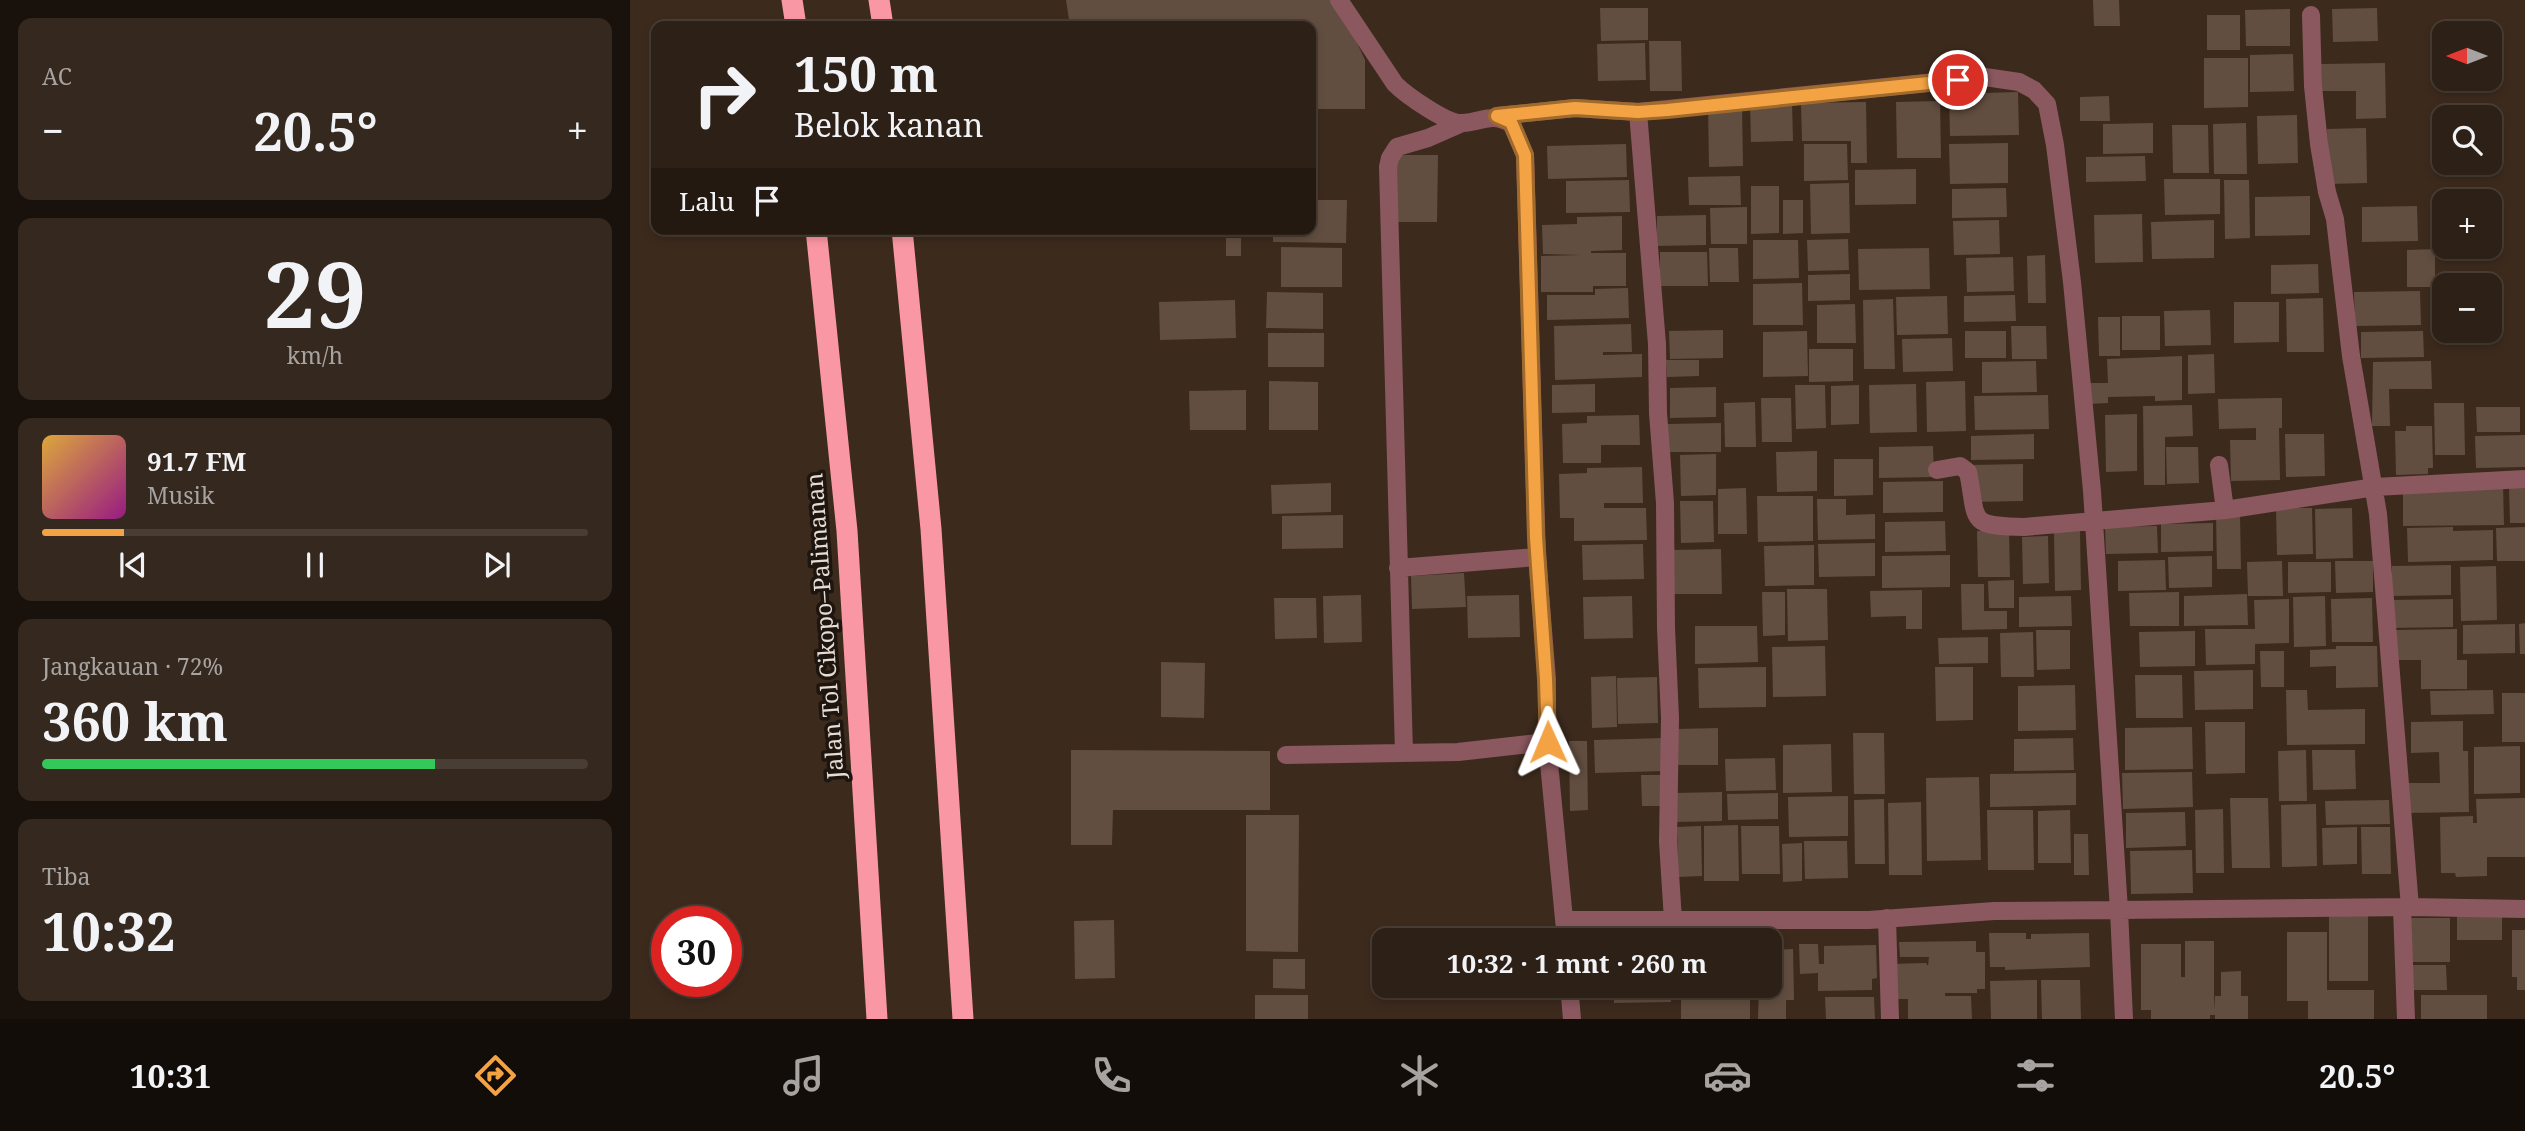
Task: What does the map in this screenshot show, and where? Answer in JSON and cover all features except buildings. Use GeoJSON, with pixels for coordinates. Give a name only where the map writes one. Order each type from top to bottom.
{"type":"FeatureCollection","features":[{"type":"Feature","properties":{"kind":"highway"},"geometry":{"type":"LineString","coordinates":[[792,0],[795,21]]}},
{"type":"Feature","properties":{"kind":"highway"},"geometry":{"type":"LineString","coordinates":[[879,0],[882,21]]}},
{"type":"Feature","properties":{"kind":"highway","name":"Jalan Tol Cikopo–Palimanan"},"geometry":{"type":"LineString","coordinates":[[817,235],[847,531],[877,1019]]}},
{"type":"Feature","properties":{"kind":"highway"},"geometry":{"type":"LineString","coordinates":[[903,235],[931,529],[962,1019]]}},
{"type":"Feature","properties":{"kind":"street"},"geometry":{"type":"LineString","coordinates":[[1339,0],[1395,84],[1404,93],[1460,124]]}},
{"type":"Feature","properties":{"kind":"street"},"geometry":{"type":"LineString","coordinates":[[2311,15],[2313,86],[2319,144],[2327,192],[2335,219],[2351,356],[2375,487],[2406,907],[2406,1019]]}},
{"type":"Feature","properties":{"kind":"street"},"geometry":{"type":"LineString","coordinates":[[1404,753],[1388,167],[1397,147],[1428,138],[1460,124],[1497,116],[1575,108],[1638,112],[1986,77],[2020,82],[2034,90],[2047,104],[2055,145],[2072,282],[2093,520],[2124,1019]]}},
{"type":"Feature","properties":{"kind":"street"},"geometry":{"type":"LineString","coordinates":[[1638,112],[1657,344],[1658,413],[1665,503],[1670,718],[1668,842],[1673,920]]}},
{"type":"Feature","properties":{"kind":"street"},"geometry":{"type":"LineString","coordinates":[[1497,116],[1511,122],[1525,155],[1537,556],[1548,742],[1565,928]]}},
{"type":"Feature","properties":{"kind":"street"},"geometry":{"type":"LineString","coordinates":[[2219,465],[2225,510]]}},
{"type":"Feature","properties":{"kind":"street"},"geometry":{"type":"LineString","coordinates":[[1937,470],[1951,466],[1965,468],[1970,481],[1973,510],[1981,521],[1995,527],[2055,526],[2093,520],[2225,510],[2375,487],[2525,478]]}},
{"type":"Feature","properties":{"kind":"street"},"geometry":{"type":"LineString","coordinates":[[1398,568],[1537,556]]}},
{"type":"Feature","properties":{"kind":"street"},"geometry":{"type":"LineString","coordinates":[[1286,755],[1458,752],[1548,742]]}},
{"type":"Feature","properties":{"kind":"street"},"geometry":{"type":"LineString","coordinates":[[1565,920],[1887,918],[1994,911],[2406,907],[2525,909]]}},
{"type":"Feature","properties":{"kind":"street"},"geometry":{"type":"LineString","coordinates":[[1887,918],[1890,1019]]}},
{"type":"Feature","properties":{"kind":"street"},"geometry":{"type":"LineString","coordinates":[[1571,998],[1572,1019]]}},
{"type":"Feature","properties":{"kind":"route"},"geometry":{"type":"LineString","coordinates":[[1548,742],[1536,537],[1525,155],[1511,122],[1497,116],[1575,108],[1638,112],[1667,110],[1958,80]]}}]}
